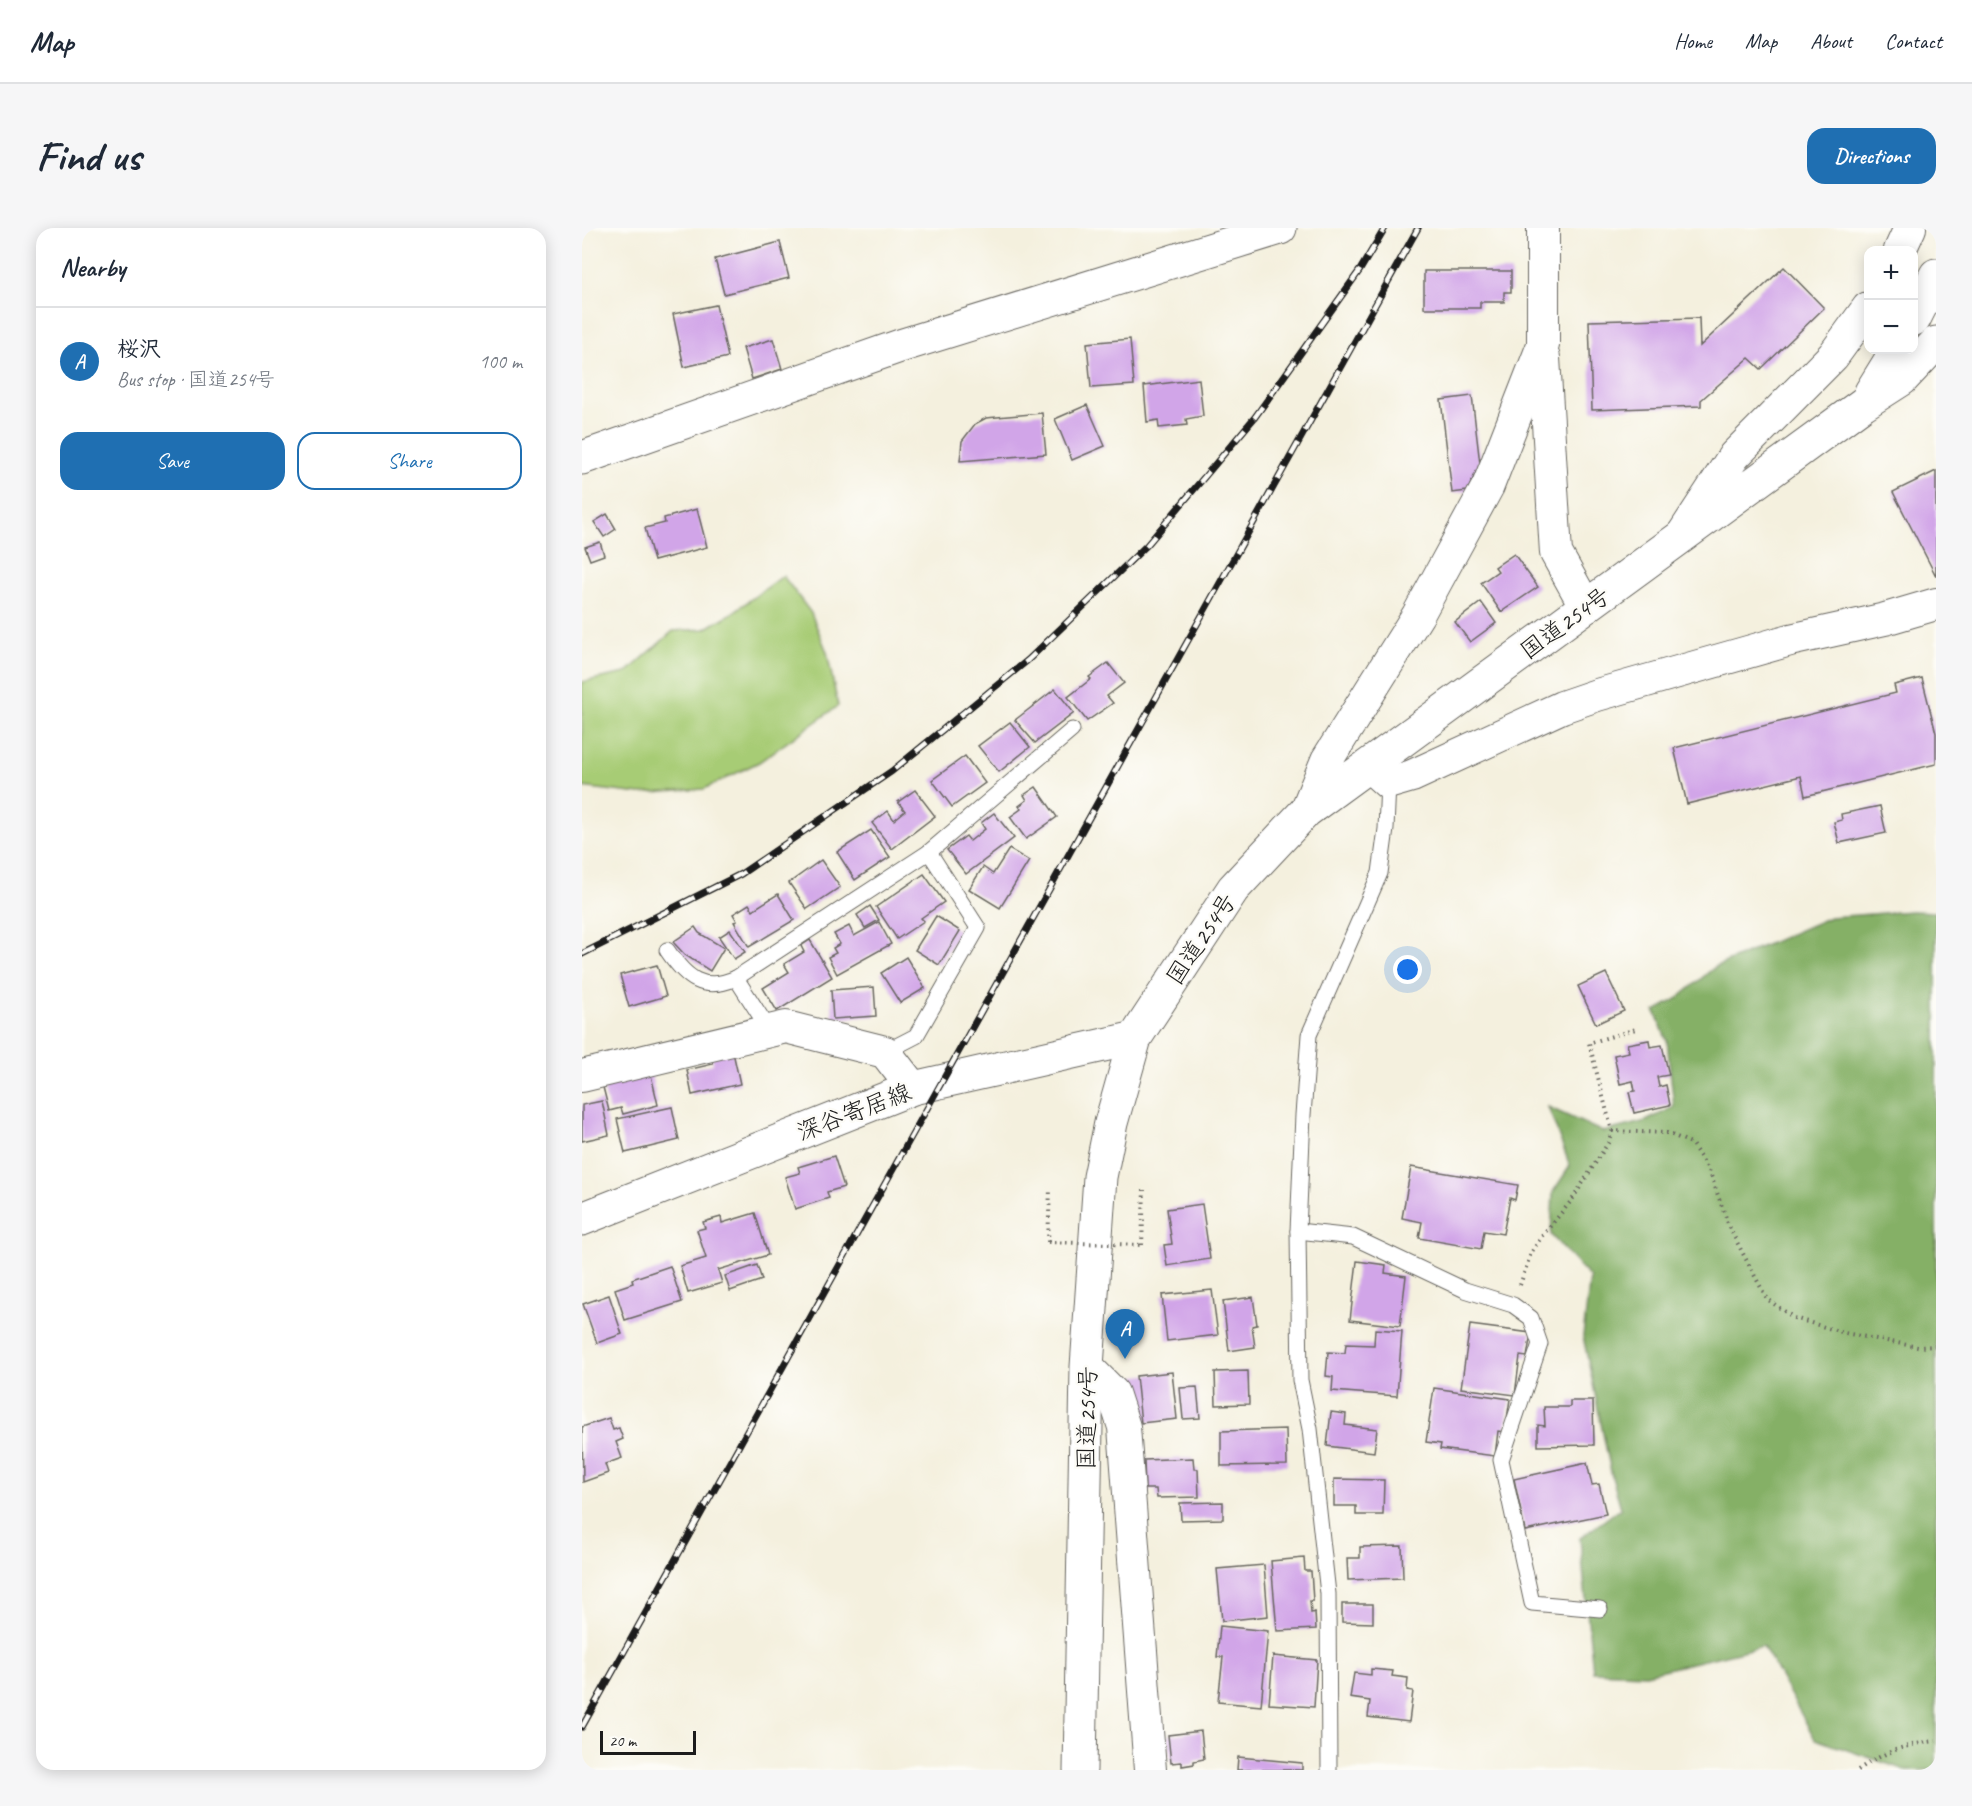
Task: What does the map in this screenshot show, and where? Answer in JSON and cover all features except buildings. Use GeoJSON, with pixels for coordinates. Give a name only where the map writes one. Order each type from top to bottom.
{"type":"FeatureCollection","features":[{"type":"Feature","properties":{"kind":"main road"},"geometry":{"type":"LineString","coordinates":[[582,458],[900,345],[1280,228]]}},
{"type":"Feature","properties":{"kind":"main road"},"geometry":{"type":"LineString","coordinates":[[1918,311],[1936,276]]}},
{"type":"Feature","properties":{"kind":"main road","name":"国道254号"},"geometry":{"type":"LineString","coordinates":[[1080,1770],[1087,1367],[1100,1177],[1111,1123],[1135,1038],[1233,889],[1306,811],[1378,775],[1586,607],[1863,404],[1902,379],[1936,344]]}},
{"type":"Feature","properties":{"kind":"main road","name":"国道254号"},"geometry":{"type":"LineString","coordinates":[[1863,404],[1894,354]]}},
{"type":"Feature","properties":{"kind":"main road","name":"深谷寄居線"},"geometry":{"type":"LineString","coordinates":[[582,1219],[912,1088],[1135,1038]]}},
{"type":"Feature","properties":{"kind":"street"},"geometry":{"type":"LineString","coordinates":[[1543,228],[1543,345],[1556,553],[1586,607]]}},
{"type":"Feature","properties":{"kind":"street"},"geometry":{"type":"LineString","coordinates":[[1902,246],[1910,228]]}},
{"type":"Feature","properties":{"kind":"street"},"geometry":{"type":"LineString","coordinates":[[1680,538],[1734,456],[1833,356],[1864,315]]}},
{"type":"Feature","properties":{"kind":"street"},"geometry":{"type":"LineString","coordinates":[[1306,811],[1327,760],[1418,615],[1488,486],[1543,345]]}},
{"type":"Feature","properties":{"kind":"street"},"geometry":{"type":"LineString","coordinates":[[1378,775],[1412,776],[1562,707],[1597,695],[1790,640],[1885,619],[1936,604]]}},
{"type":"Feature","properties":{"kind":"street"},"geometry":{"type":"LineString","coordinates":[[582,1076],[786,1027],[885,1052],[912,1088]]}},
{"type":"Feature","properties":{"kind":"street"},"geometry":{"type":"LineString","coordinates":[[1087,1367],[1113,1393],[1124,1427],[1150,1770]]}},
{"type":"Feature","properties":{"kind":"lane"},"geometry":{"type":"LineString","coordinates":[[668,950],[679,968],[698,983],[721,985],[736,978],[928,852],[1071,730]]}},
{"type":"Feature","properties":{"kind":"lane"},"geometry":{"type":"LineString","coordinates":[[1329,1770],[1328,1594],[1310,1429],[1300,1380],[1298,1231],[1303,1115],[1309,1035],[1380,873],[1386,829],[1378,775]]}},
{"type":"Feature","properties":{"kind":"lane"},"geometry":{"type":"LineString","coordinates":[[885,1052],[916,1036],[978,928],[928,852]]}},
{"type":"Feature","properties":{"kind":"lane"},"geometry":{"type":"LineString","coordinates":[[736,978],[770,1031]]}},
{"type":"Feature","properties":{"kind":"lane"},"geometry":{"type":"LineString","coordinates":[[1298,1231],[1353,1237],[1465,1290],[1513,1305],[1531,1318],[1540,1344],[1501,1460],[1532,1603],[1599,1609]]}},
{"type":"Feature","properties":{"kind":"path"},"geometry":{"type":"LineString","coordinates":[[1513,1305],[1531,1253],[1572,1200],[1608,1143],[1612,1131],[1589,1043],[1636,1029]]}},
{"type":"Feature","properties":{"kind":"path"},"geometry":{"type":"LineString","coordinates":[[1612,1131],[1667,1133],[1691,1143],[1709,1170],[1730,1229],[1767,1299],[1794,1318],[1845,1333],[1918,1347],[1936,1346]]}},
{"type":"Feature","properties":{"kind":"path"},"geometry":{"type":"LineString","coordinates":[[1050,1189],[1048,1242],[1142,1245],[1144,1190]]}},
{"type":"Feature","properties":{"kind":"path"},"geometry":{"type":"LineString","coordinates":[[1858,1770],[1877,1756],[1917,1743],[1936,1742]]}},
{"type":"Feature","properties":{"kind":"green space"},"geometry":{"type":"Polygon","coordinates":[[[783,576],[811,613],[827,652],[838,706],[759,762],[704,789],[640,794],[582,787],[582,682],[626,673],[673,631],[705,629],[732,613],[783,576]]]}},
{"type":"Feature","properties":{"kind":"green space"},"geometry":{"type":"Polygon","coordinates":[[[1912,911],[1936,912],[1936,1770],[1905,1770],[1815,1739],[1763,1646],[1646,1674],[1593,1672],[1580,1538],[1621,1508],[1612,1477],[1583,1336],[1590,1278],[1551,1235],[1553,1192],[1570,1166],[1548,1107],[1603,1132],[1646,1121],[1674,1107],[1667,1041],[1655,1011],[1677,999],[1715,967],[1830,917],[1912,911]]]}},
{"type":"Feature","properties":{"kind":"railway"},"geometry":{"type":"LineString","coordinates":[[582,954],[741,874],[892,771],[1028,660],[1147,545],[1255,417],[1360,270],[1385,228]]}},
{"type":"Feature","properties":{"kind":"railway"},"geometry":{"type":"LineString","coordinates":[[582,1727],[1418,228]]}},
{"type":"Feature","properties":{"kind":"place","name":"桜沢"},"geometry":{"type":"Point","coordinates":[1125,1359]}}]}
